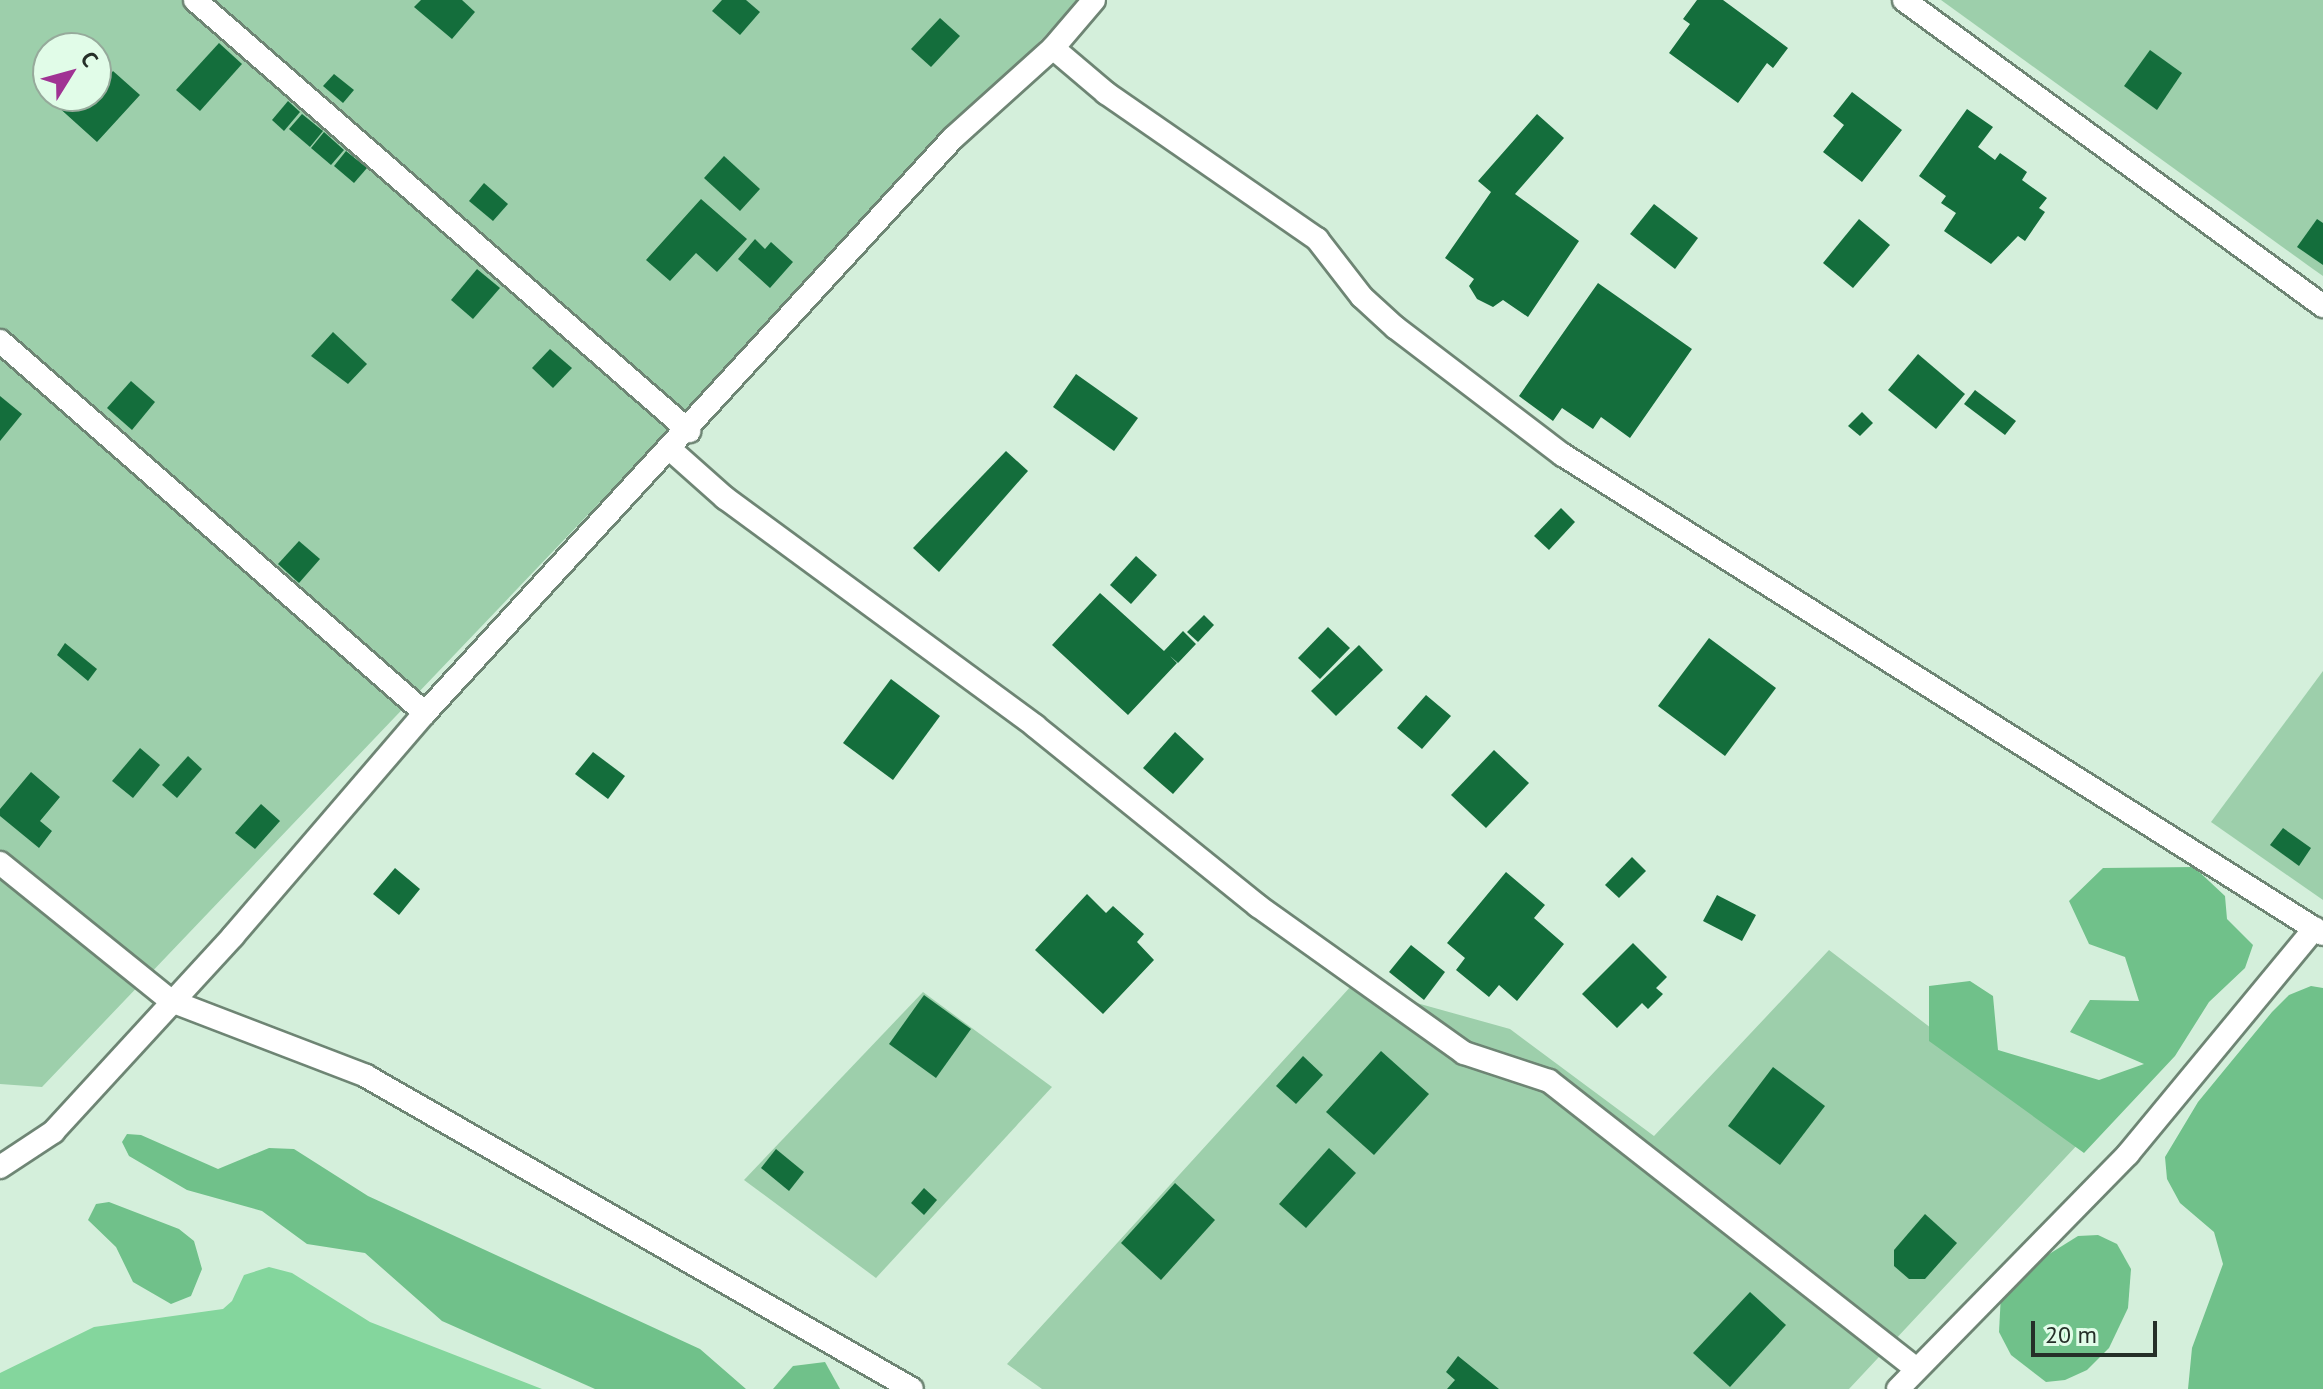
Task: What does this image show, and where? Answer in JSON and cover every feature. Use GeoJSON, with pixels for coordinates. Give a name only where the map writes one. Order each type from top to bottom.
{"type":"FeatureCollection","features":[{"type":"Feature","properties":{"kind":"lane"},"geometry":{"type":"LineString","coordinates":[[195,0],[689,431]]}},
{"type":"Feature","properties":{"kind":"lane"},"geometry":{"type":"LineString","coordinates":[[0,1167],[53,1132],[425,713],[689,431],[953,138],[1053,48],[1094,0]]}},
{"type":"Feature","properties":{"kind":"lane"},"geometry":{"type":"LineString","coordinates":[[1904,0],[2323,306]]}},
{"type":"Feature","properties":{"kind":"lane"},"geometry":{"type":"LineString","coordinates":[[1053,48],[1106,93],[1317,239],[1362,297],[1396,328],[1563,455],[2319,931],[2128,1154],[1915,1368],[1898,1389]]}},
{"type":"Feature","properties":{"kind":"lane"},"geometry":{"type":"LineString","coordinates":[[0,341],[425,713]]}},
{"type":"Feature","properties":{"kind":"lane"},"geometry":{"type":"LineString","coordinates":[[670,449],[725,498],[1035,726],[1258,906],[1464,1053],[1549,1081],[1915,1368]]}},
{"type":"Feature","properties":{"kind":"lane"},"geometry":{"type":"LineString","coordinates":[[0,863],[171,1001],[366,1076],[912,1389]]}},
{"type":"Feature","properties":{"kind":"shaded area"},"geometry":{"type":"Polygon","coordinates":[[[0,0],[1079,0],[42,1087],[0,1084],[0,0]]]}},
{"type":"Feature","properties":{"kind":"shaded area"},"geometry":{"type":"Polygon","coordinates":[[[1941,0],[2323,0],[2323,276],[2313,269],[1941,0]]]}},
{"type":"Feature","properties":{"kind":"shaded area"},"geometry":{"type":"Polygon","coordinates":[[[2323,671],[2323,900],[2211,822],[2323,671]]]}},
{"type":"Feature","properties":{"kind":"shaded area"},"geometry":{"type":"Polygon","coordinates":[[[2194,867],[2225,896],[2227,919],[2253,945],[2245,968],[2209,1002],[2175,1056],[2084,1153],[1929,1041],[1929,986],[1970,981],[1993,996],[1998,1050],[2099,1080],[2144,1064],[2070,1032],[2090,1000],[2139,1001],[2125,957],[2089,944],[2069,901],[2103,868],[2194,867]]]}},
{"type":"Feature","properties":{"kind":"shaded area"},"geometry":{"type":"Polygon","coordinates":[[[1829,950],[2080,1142],[1849,1389],[1042,1389],[1007,1364],[1352,985],[1510,1029],[1654,1136],[1829,950]]]}},
{"type":"Feature","properties":{"kind":"shaded area"},"geometry":{"type":"Polygon","coordinates":[[[2311,986],[2323,988],[2323,1389],[2188,1389],[2192,1348],[2223,1264],[2214,1232],[2180,1203],[2167,1179],[2165,1157],[2198,1102],[2272,1012],[2289,995],[2311,986]]]}},
{"type":"Feature","properties":{"kind":"shaded area"},"geometry":{"type":"Polygon","coordinates":[[[923,992],[1052,1087],[876,1278],[744,1180],[923,992]]]}},
{"type":"Feature","properties":{"kind":"shaded area"},"geometry":{"type":"Polygon","coordinates":[[[127,1134],[141,1135],[218,1169],[269,1148],[294,1149],[368,1196],[700,1349],[746,1389],[595,1389],[442,1321],[365,1253],[307,1244],[262,1211],[187,1190],[129,1156],[122,1142],[127,1134]]]}},
{"type":"Feature","properties":{"kind":"shaded area"},"geometry":{"type":"Polygon","coordinates":[[[109,1202],[179,1229],[194,1241],[202,1269],[191,1296],[171,1304],[133,1282],[116,1247],[88,1220],[96,1204],[109,1202]]]}},
{"type":"Feature","properties":{"kind":"shaded area"},"geometry":{"type":"Polygon","coordinates":[[[2098,1235],[2117,1244],[2131,1269],[2128,1308],[2109,1348],[2087,1370],[2065,1380],[2046,1382],[2011,1355],[1999,1332],[2001,1294],[2030,1266],[2078,1236],[2098,1235]]]}},
{"type":"Feature","properties":{"kind":"shaded area"},"geometry":{"type":"Polygon","coordinates":[[[269,1267],[292,1273],[370,1322],[542,1389],[0,1389],[0,1373],[94,1327],[223,1309],[232,1301],[244,1275],[269,1267]]]}},
{"type":"Feature","properties":{"kind":"shaded area"},"geometry":{"type":"Polygon","coordinates":[[[825,1362],[840,1389],[773,1389],[793,1366],[825,1362]]]}},
{"type":"Feature","properties":{"kind":"building"},"geometry":{"type":"Polygon","coordinates":[[[421,0],[462,0],[475,12],[452,39],[414,7],[421,0]]]}},
{"type":"Feature","properties":{"kind":"building"},"geometry":{"type":"Polygon","coordinates":[[[722,0],[746,0],[760,12],[740,35],[712,11],[722,0]]]}},
{"type":"Feature","properties":{"kind":"building"},"geometry":{"type":"Polygon","coordinates":[[[1697,0],[1723,0],[1788,48],[1773,68],[1767,63],[1738,103],[1669,53],[1690,24],[1683,19],[1697,0]]]}},
{"type":"Feature","properties":{"kind":"building"},"geometry":{"type":"Polygon","coordinates":[[[940,18],[960,36],[931,67],[911,49],[940,18]]]}},
{"type":"Feature","properties":{"kind":"building"},"geometry":{"type":"Polygon","coordinates":[[[219,43],[242,64],[200,111],[176,90],[219,43]]]}},
{"type":"Feature","properties":{"kind":"building"},"geometry":{"type":"Polygon","coordinates":[[[2150,50],[2182,73],[2157,110],[2124,86],[2150,50]]]}},
{"type":"Feature","properties":{"kind":"building"},"geometry":{"type":"Polygon","coordinates":[[[113,71],[140,95],[97,142],[64,112],[112,112],[113,71]]]}},
{"type":"Feature","properties":{"kind":"building"},"geometry":{"type":"Polygon","coordinates":[[[334,74],[354,90],[343,103],[323,86],[334,74]]]}},
{"type":"Feature","properties":{"kind":"building"},"geometry":{"type":"Polygon","coordinates":[[[1852,92],[1902,130],[1862,182],[1823,152],[1844,125],[1833,116],[1852,92]]]}},
{"type":"Feature","properties":{"kind":"building"},"geometry":{"type":"Polygon","coordinates":[[[288,101],[300,112],[284,131],[272,120],[288,101]]]}},
{"type":"Feature","properties":{"kind":"building"},"geometry":{"type":"Polygon","coordinates":[[[1967,109],[1993,127],[1978,147],[1995,160],[2000,153],[2027,172],[2022,180],[2047,198],[2039,208],[2045,212],[2025,241],[2018,236],[1991,264],[1944,231],[1956,213],[1941,203],[1946,196],[1919,176],[1967,109]]]}},
{"type":"Feature","properties":{"kind":"building"},"geometry":{"type":"Polygon","coordinates":[[[302,114],[323,131],[310,147],[289,129],[302,114]]]}},
{"type":"Feature","properties":{"kind":"building"},"geometry":{"type":"Polygon","coordinates":[[[1537,114],[1564,138],[1515,194],[1579,241],[1528,317],[1503,300],[1493,307],[1477,299],[1469,286],[1474,279],[1445,258],[1491,192],[1478,181],[1537,114]]]}},
{"type":"Feature","properties":{"kind":"building"},"geometry":{"type":"Polygon","coordinates":[[[324,132],[344,150],[331,165],[311,148],[324,132]]]}},
{"type":"Feature","properties":{"kind":"building"},"geometry":{"type":"Polygon","coordinates":[[[346,151],[367,168],[354,183],[334,166],[346,151]]]}},
{"type":"Feature","properties":{"kind":"building"},"geometry":{"type":"Polygon","coordinates":[[[724,156],[760,189],[740,211],[704,178],[724,156]]]}},
{"type":"Feature","properties":{"kind":"building"},"geometry":{"type":"Polygon","coordinates":[[[484,183],[508,204],[493,221],[469,201],[484,183]]]}},
{"type":"Feature","properties":{"kind":"building"},"geometry":{"type":"Polygon","coordinates":[[[701,199],[747,239],[717,272],[696,253],[670,281],[646,260],[701,199]]]}},
{"type":"Feature","properties":{"kind":"building"},"geometry":{"type":"Polygon","coordinates":[[[1654,204],[1698,238],[1675,269],[1630,234],[1654,204]]]}},
{"type":"Feature","properties":{"kind":"building"},"geometry":{"type":"Polygon","coordinates":[[[1859,219],[1890,245],[1853,288],[1823,263],[1859,219]]]}},
{"type":"Feature","properties":{"kind":"building"},"geometry":{"type":"Polygon","coordinates":[[[2317,219],[2323,223],[2323,265],[2297,247],[2317,219]]]}},
{"type":"Feature","properties":{"kind":"building"},"geometry":{"type":"Polygon","coordinates":[[[755,239],[765,249],[771,242],[793,262],[770,288],[738,259],[755,239]]]}},
{"type":"Feature","properties":{"kind":"building"},"geometry":{"type":"Polygon","coordinates":[[[477,269],[500,288],[473,319],[451,300],[477,269]]]}},
{"type":"Feature","properties":{"kind":"building"},"geometry":{"type":"Polygon","coordinates":[[[1598,283],[1692,349],[1630,438],[1601,417],[1593,429],[1562,408],[1553,421],[1519,396],[1598,283]]]}},
{"type":"Feature","properties":{"kind":"building"},"geometry":{"type":"Polygon","coordinates":[[[333,332],[367,364],[348,384],[311,356],[333,332]]]}},
{"type":"Feature","properties":{"kind":"building"},"geometry":{"type":"Polygon","coordinates":[[[550,349],[572,368],[553,388],[532,368],[550,349]]]}},
{"type":"Feature","properties":{"kind":"building"},"geometry":{"type":"Polygon","coordinates":[[[1918,354],[1965,394],[1936,429],[1888,390],[1918,354]]]}},
{"type":"Feature","properties":{"kind":"building"},"geometry":{"type":"Polygon","coordinates":[[[1076,374],[1138,418],[1114,451],[1053,407],[1076,374]]]}},
{"type":"Feature","properties":{"kind":"building"},"geometry":{"type":"Polygon","coordinates":[[[131,381],[155,402],[132,430],[107,408],[131,381]]]}},
{"type":"Feature","properties":{"kind":"building"},"geometry":{"type":"Polygon","coordinates":[[[1975,390],[2016,421],[2005,435],[1964,404],[1975,390]]]}},
{"type":"Feature","properties":{"kind":"building"},"geometry":{"type":"Polygon","coordinates":[[[0,396],[22,414],[0,441],[0,396]]]}},
{"type":"Feature","properties":{"kind":"building"},"geometry":{"type":"Polygon","coordinates":[[[1862,412],[1873,423],[1860,436],[1848,426],[1862,412]]]}},
{"type":"Feature","properties":{"kind":"building"},"geometry":{"type":"Polygon","coordinates":[[[1006,451],[1028,471],[939,572],[913,548],[1006,451]]]}},
{"type":"Feature","properties":{"kind":"building"},"geometry":{"type":"Polygon","coordinates":[[[1561,508],[1575,522],[1549,550],[1534,536],[1561,508]]]}},
{"type":"Feature","properties":{"kind":"building"},"geometry":{"type":"Polygon","coordinates":[[[299,541],[320,559],[299,583],[278,564],[299,541]]]}},
{"type":"Feature","properties":{"kind":"building"},"geometry":{"type":"Polygon","coordinates":[[[1136,556],[1157,575],[1131,604],[1110,585],[1136,556]]]}},
{"type":"Feature","properties":{"kind":"building"},"geometry":{"type":"Polygon","coordinates":[[[1100,593],[1164,651],[1183,631],[1196,644],[1178,663],[1170,656],[1177,663],[1128,715],[1052,645],[1100,593]]]}},
{"type":"Feature","properties":{"kind":"building"},"geometry":{"type":"Polygon","coordinates":[[[1204,615],[1214,625],[1198,642],[1187,632],[1204,615]]]}},
{"type":"Feature","properties":{"kind":"building"},"geometry":{"type":"Polygon","coordinates":[[[1328,627],[1350,648],[1320,679],[1298,658],[1328,627]]]}},
{"type":"Feature","properties":{"kind":"building"},"geometry":{"type":"Polygon","coordinates":[[[1709,638],[1776,688],[1725,756],[1658,706],[1709,638]]]}},
{"type":"Feature","properties":{"kind":"building"},"geometry":{"type":"Polygon","coordinates":[[[65,643],[97,669],[88,681],[57,655],[65,643]]]}},
{"type":"Feature","properties":{"kind":"building"},"geometry":{"type":"Polygon","coordinates":[[[1359,645],[1383,670],[1336,716],[1311,691],[1359,645]]]}},
{"type":"Feature","properties":{"kind":"building"},"geometry":{"type":"Polygon","coordinates":[[[891,679],[940,716],[893,780],[843,743],[891,679]]]}},
{"type":"Feature","properties":{"kind":"building"},"geometry":{"type":"Polygon","coordinates":[[[1426,695],[1451,716],[1422,749],[1397,728],[1426,695]]]}},
{"type":"Feature","properties":{"kind":"building"},"geometry":{"type":"Polygon","coordinates":[[[1175,732],[1204,759],[1173,794],[1143,768],[1175,732]]]}},
{"type":"Feature","properties":{"kind":"building"},"geometry":{"type":"Polygon","coordinates":[[[140,748],[160,765],[133,798],[112,781],[140,748]]]}},
{"type":"Feature","properties":{"kind":"building"},"geometry":{"type":"Polygon","coordinates":[[[1494,750],[1529,783],[1486,828],[1451,795],[1494,750]]]}},
{"type":"Feature","properties":{"kind":"building"},"geometry":{"type":"Polygon","coordinates":[[[593,752],[625,776],[608,799],[575,774],[593,752]]]}},
{"type":"Feature","properties":{"kind":"building"},"geometry":{"type":"Polygon","coordinates":[[[188,756],[202,769],[177,798],[162,785],[188,756]]]}},
{"type":"Feature","properties":{"kind":"building"},"geometry":{"type":"Polygon","coordinates":[[[31,772],[60,797],[40,821],[52,831],[39,848],[0,816],[0,809],[31,772]]]}},
{"type":"Feature","properties":{"kind":"building"},"geometry":{"type":"Polygon","coordinates":[[[261,804],[280,821],[255,849],[235,833],[261,804]]]}},
{"type":"Feature","properties":{"kind":"building"},"geometry":{"type":"Polygon","coordinates":[[[2283,828],[2311,848],[2299,866],[2270,845],[2283,828]]]}},
{"type":"Feature","properties":{"kind":"building"},"geometry":{"type":"Polygon","coordinates":[[[1632,857],[1646,871],[1619,898],[1605,885],[1632,857]]]}},
{"type":"Feature","properties":{"kind":"building"},"geometry":{"type":"Polygon","coordinates":[[[395,868],[420,889],[399,915],[373,894],[395,868]]]}},
{"type":"Feature","properties":{"kind":"building"},"geometry":{"type":"Polygon","coordinates":[[[1506,872],[1545,905],[1534,918],[1564,944],[1517,1001],[1499,985],[1489,997],[1456,970],[1465,958],[1447,943],[1506,872]]]}},
{"type":"Feature","properties":{"kind":"building"},"geometry":{"type":"Polygon","coordinates":[[[1087,894],[1106,913],[1113,906],[1144,934],[1137,942],[1154,960],[1103,1014],[1035,950],[1087,894]]]}},
{"type":"Feature","properties":{"kind":"building"},"geometry":{"type":"Polygon","coordinates":[[[1717,895],[1756,915],[1742,941],[1703,921],[1717,895]]]}},
{"type":"Feature","properties":{"kind":"building"},"geometry":{"type":"Polygon","coordinates":[[[1633,943],[1667,977],[1656,988],[1663,994],[1648,1009],[1642,1003],[1617,1028],[1582,994],[1633,943]]]}},
{"type":"Feature","properties":{"kind":"building"},"geometry":{"type":"Polygon","coordinates":[[[1411,945],[1445,972],[1424,1000],[1389,972],[1411,945]]]}},
{"type":"Feature","properties":{"kind":"building"},"geometry":{"type":"Polygon","coordinates":[[[924,995],[971,1029],[936,1078],[889,1044],[924,995]]]}},
{"type":"Feature","properties":{"kind":"building"},"geometry":{"type":"Polygon","coordinates":[[[1381,1051],[1429,1094],[1374,1155],[1326,1112],[1381,1051]]]}},
{"type":"Feature","properties":{"kind":"building"},"geometry":{"type":"Polygon","coordinates":[[[1303,1056],[1323,1075],[1296,1104],[1276,1086],[1303,1056]]]}},
{"type":"Feature","properties":{"kind":"building"},"geometry":{"type":"Polygon","coordinates":[[[1773,1067],[1825,1106],[1780,1165],[1728,1126],[1773,1067]]]}},
{"type":"Feature","properties":{"kind":"building"},"geometry":{"type":"Polygon","coordinates":[[[1329,1148],[1356,1173],[1306,1228],[1279,1204],[1329,1148]]]}},
{"type":"Feature","properties":{"kind":"building"},"geometry":{"type":"Polygon","coordinates":[[[776,1149],[804,1172],[789,1191],[761,1168],[776,1149]]]}},
{"type":"Feature","properties":{"kind":"building"},"geometry":{"type":"Polygon","coordinates":[[[1175,1183],[1215,1220],[1161,1280],[1121,1243],[1175,1183]]]}},
{"type":"Feature","properties":{"kind":"building"},"geometry":{"type":"Polygon","coordinates":[[[924,1188],[937,1200],[924,1215],[911,1203],[924,1188]]]}},
{"type":"Feature","properties":{"kind":"building"},"geometry":{"type":"Polygon","coordinates":[[[1925,1214],[1957,1243],[1925,1279],[1909,1279],[1894,1266],[1894,1250],[1925,1214]]]}},
{"type":"Feature","properties":{"kind":"building"},"geometry":{"type":"Polygon","coordinates":[[[1750,1292],[1786,1325],[1730,1387],[1693,1353],[1750,1292]]]}},
{"type":"Feature","properties":{"kind":"building"},"geometry":{"type":"Polygon","coordinates":[[[1458,1356],[1499,1389],[1447,1389],[1455,1380],[1446,1372],[1458,1356]]]}}]}
